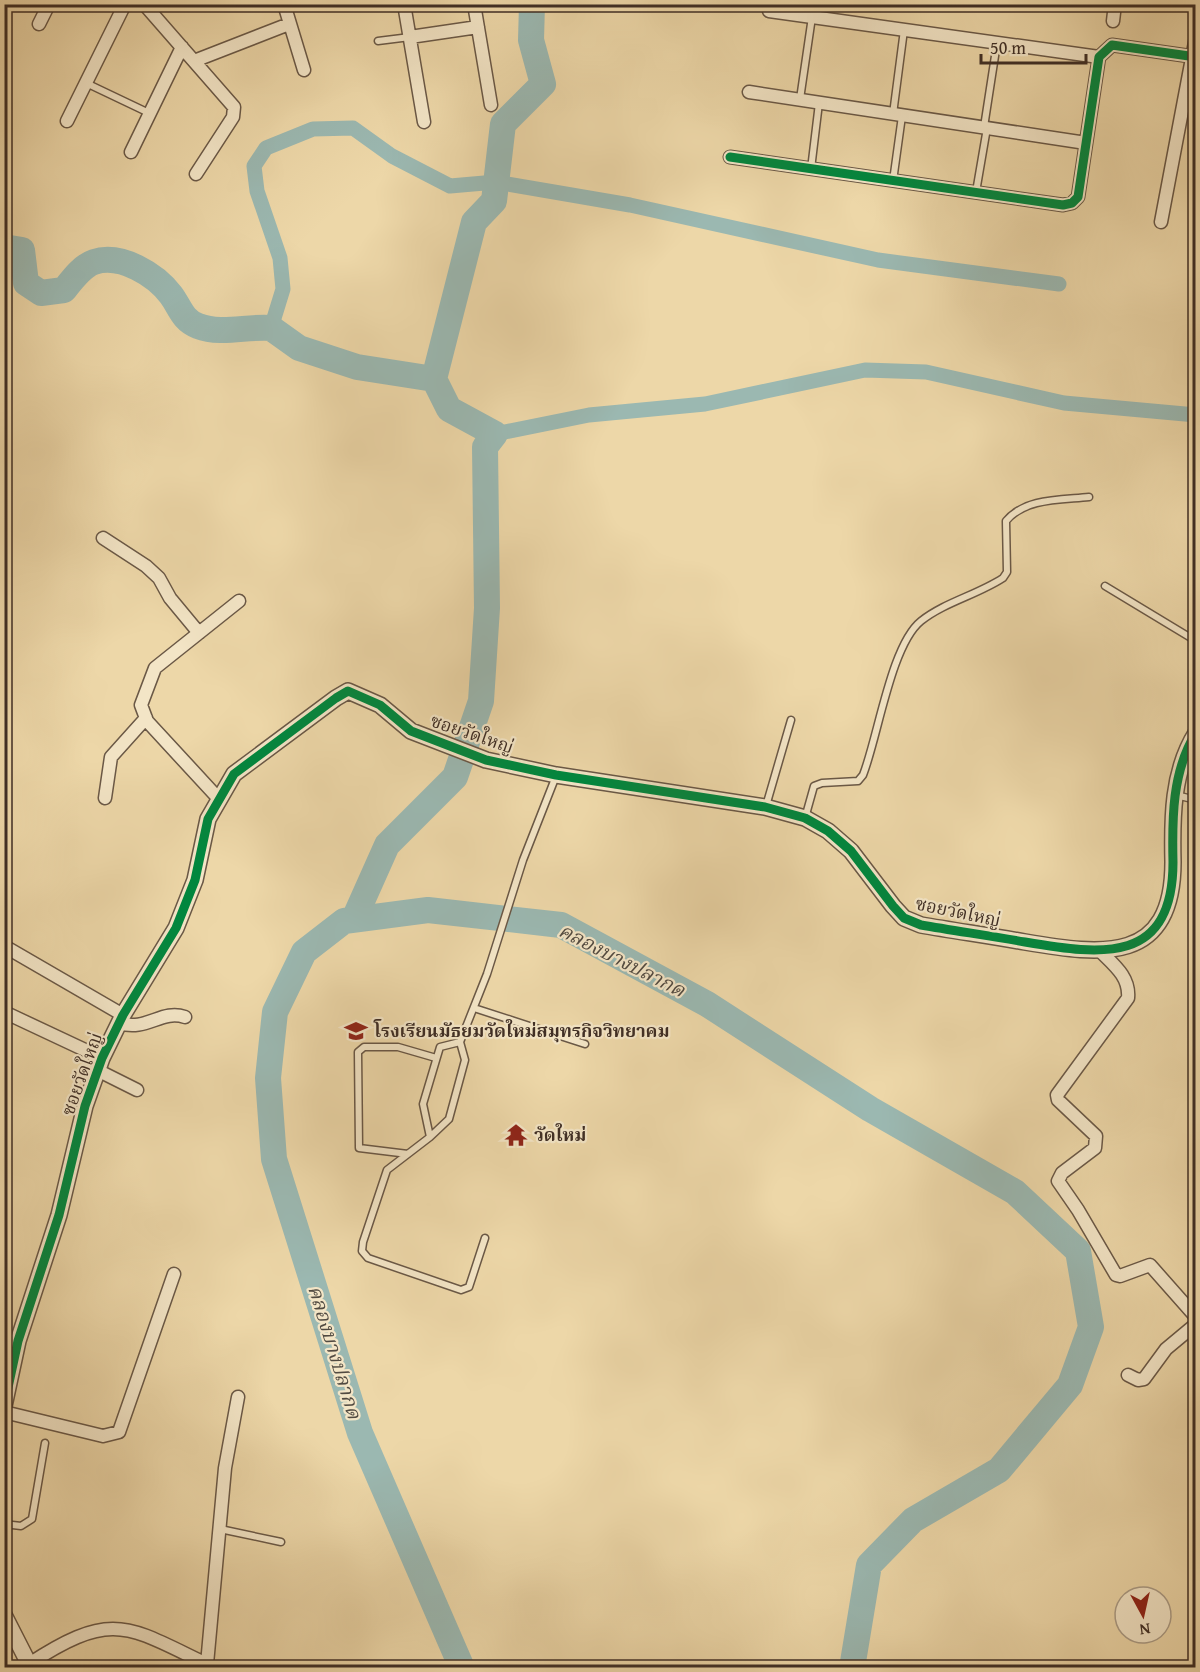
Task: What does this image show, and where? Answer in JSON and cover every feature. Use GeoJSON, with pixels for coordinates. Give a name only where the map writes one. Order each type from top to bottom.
{"type":"FeatureCollection","features":[{"type":"Feature","properties":{"kind":"street"},"geometry":{"type":"LineString","coordinates":[[39,24],[49,4]]}},
{"type":"Feature","properties":{"kind":"street"},"geometry":{"type":"LineString","coordinates":[[67,121],[125,4]]}},
{"type":"Feature","properties":{"kind":"street"},"geometry":{"type":"LineString","coordinates":[[144,4],[233,104],[235,110],[233,117],[196,174]]}},
{"type":"Feature","properties":{"kind":"street"},"geometry":{"type":"LineString","coordinates":[[284,4],[304,70]]}},
{"type":"Feature","properties":{"kind":"street"},"geometry":{"type":"LineString","coordinates":[[404,4],[424,122]]}},
{"type":"Feature","properties":{"kind":"street"},"geometry":{"type":"LineString","coordinates":[[474,4],[491,105]]}},
{"type":"Feature","properties":{"kind":"street"},"geometry":{"type":"LineString","coordinates":[[1113,21],[1115,4]]}},
{"type":"Feature","properties":{"kind":"street"},"geometry":{"type":"LineString","coordinates":[[769,11],[1099,57]]}},
{"type":"Feature","properties":{"kind":"street"},"geometry":{"type":"LineString","coordinates":[[194,61],[289,24]]}},
{"type":"Feature","properties":{"kind":"street"},"geometry":{"type":"LineString","coordinates":[[410,37],[478,27]]}},
{"type":"Feature","properties":{"kind":"street"},"geometry":{"type":"LineString","coordinates":[[1161,222],[1196,37]]}},
{"type":"Feature","properties":{"kind":"street"},"geometry":{"type":"LineString","coordinates":[[730,157],[1064,205],[1072,203],[1078,197],[1099,57],[1112,45],[1194,57]]}},
{"type":"Feature","properties":{"kind":"street"},"geometry":{"type":"LineString","coordinates":[[131,152],[182,47]]}},
{"type":"Feature","properties":{"kind":"street"},"geometry":{"type":"LineString","coordinates":[[749,92],[1086,143]]}},
{"type":"Feature","properties":{"kind":"street"},"geometry":{"type":"LineString","coordinates":[[104,538],[146,566],[159,578],[170,598],[199,633]]}},
{"type":"Feature","properties":{"kind":"street"},"geometry":{"type":"LineString","coordinates":[[218,798],[146,718],[141,705],[155,668],[239,601]]}},
{"type":"Feature","properties":{"kind":"street","name":"ซอยวัดใหญ่"},"geometry":{"type":"LineString","coordinates":[[4,1406],[10,1348],[59,1215],[85,1106],[100,1064],[121,1019],[176,928],[195,880],[208,819],[218,798],[234,774],[348,691],[380,705],[411,730],[486,760],[556,775],[765,807],[805,818],[828,831],[851,851],[904,918],[921,925],[1073,950],[1100,951],[1126,947],[1146,936],[1161,922],[1173,892],[1175,794],[1187,747],[1196,733]]}},
{"type":"Feature","properties":{"kind":"street"},"geometry":{"type":"LineString","coordinates":[[105,798],[111,757],[146,718]]}},
{"type":"Feature","properties":{"kind":"street"},"geometry":{"type":"LineString","coordinates":[[4,946],[137,1027],[167,1016],[185,1017]]}},
{"type":"Feature","properties":{"kind":"street"},"geometry":{"type":"LineString","coordinates":[[1100,951],[1125,977],[1129,987],[1128,998],[1057,1095],[1058,1100],[1096,1136],[1097,1143],[1095,1148],[1062,1173],[1058,1181],[1078,1209],[1116,1275],[1120,1276],[1150,1265],[1196,1317]]}},
{"type":"Feature","properties":{"kind":"street"},"geometry":{"type":"LineString","coordinates":[[4,1012],[100,1064],[137,1090]]}},
{"type":"Feature","properties":{"kind":"street"},"geometry":{"type":"LineString","coordinates":[[4,1412],[103,1437],[119,1432],[174,1274]]}},
{"type":"Feature","properties":{"kind":"street"},"geometry":{"type":"LineString","coordinates":[[1128,1374],[1138,1380],[1144,1379],[1166,1349],[1196,1324]]}},
{"type":"Feature","properties":{"kind":"street"},"geometry":{"type":"LineString","coordinates":[[4,1615],[28,1666],[60,1644],[110,1627],[137,1630],[211,1666],[225,1468],[238,1397]]}},
{"type":"Feature","properties":{"kind":"lane"},"geometry":{"type":"LineString","coordinates":[[800,100],[812,17]]}},
{"type":"Feature","properties":{"kind":"lane"},"geometry":{"type":"LineString","coordinates":[[893,181],[904,29]]}},
{"type":"Feature","properties":{"kind":"lane"},"geometry":{"type":"LineString","coordinates":[[378,41],[410,37]]}},
{"type":"Feature","properties":{"kind":"lane"},"geometry":{"type":"LineString","coordinates":[[976,193],[998,42]]}},
{"type":"Feature","properties":{"kind":"lane"},"geometry":{"type":"LineString","coordinates":[[86,83],[150,113]]}},
{"type":"Feature","properties":{"kind":"lane"},"geometry":{"type":"LineString","coordinates":[[811,169],[819,102]]}},
{"type":"Feature","properties":{"kind":"lane"},"geometry":{"type":"LineString","coordinates":[[805,818],[814,786],[822,783],[858,781],[863,774],[900,657],[914,627],[933,613],[1003,578],[1007,572],[1006,522],[1011,515],[1029,504],[1089,497]]}},
{"type":"Feature","properties":{"kind":"lane"},"geometry":{"type":"LineString","coordinates":[[1105,586],[1196,641]]}},
{"type":"Feature","properties":{"kind":"lane"},"geometry":{"type":"LineString","coordinates":[[765,807],[791,720]]}},
{"type":"Feature","properties":{"kind":"lane"},"geometry":{"type":"LineString","coordinates":[[485,1238],[469,1287],[461,1290],[368,1258],[362,1251],[387,1170],[430,1137],[448,1119],[465,1060],[460,1042],[487,974],[523,860],[556,775]]}},
{"type":"Feature","properties":{"kind":"lane"},"geometry":{"type":"LineString","coordinates":[[1175,794],[1196,800]]}},
{"type":"Feature","properties":{"kind":"lane"},"geometry":{"type":"LineString","coordinates":[[474,1008],[585,1044]]}},
{"type":"Feature","properties":{"kind":"lane"},"geometry":{"type":"LineString","coordinates":[[430,1137],[423,1104],[436,1058],[440,1047],[460,1042]]}},
{"type":"Feature","properties":{"kind":"lane"},"geometry":{"type":"LineString","coordinates":[[408,1154],[359,1148],[358,1052],[364,1047],[398,1047],[436,1058]]}},
{"type":"Feature","properties":{"kind":"lane"},"geometry":{"type":"LineString","coordinates":[[4,1524],[21,1526],[32,1519],[45,1443]]}},
{"type":"Feature","properties":{"kind":"lane"},"geometry":{"type":"LineString","coordinates":[[219,1529],[281,1542]]}},
{"type":"Feature","properties":{"kind":"waterway"},"geometry":{"type":"LineString","coordinates":[[354,919],[387,845],[455,777],[481,701],[487,608],[485,447],[495,434],[449,409],[434,379],[474,222],[494,201],[503,124],[543,84],[531,40],[532,4]]}},
{"type":"Feature","properties":{"kind":"waterway"},"geometry":{"type":"LineString","coordinates":[[271,328],[283,289],[280,258],[257,191],[254,166],[266,148],[313,129],[353,128],[392,156],[450,186],[496,182],[630,205],[878,260],[1059,284]]}},
{"type":"Feature","properties":{"kind":"waterway"},"geometry":{"type":"LineString","coordinates":[[4,247],[22,250],[26,283],[41,293],[64,290],[81,270],[94,262],[104,260],[126,263],[156,280],[171,295],[185,317],[198,326],[216,330],[271,328],[299,348],[357,367],[434,379]]}},
{"type":"Feature","properties":{"kind":"waterway"},"geometry":{"type":"LineString","coordinates":[[495,434],[589,415],[705,404],[865,370],[926,372],[1064,403],[1196,415]]}},
{"type":"Feature","properties":{"kind":"waterway","name":"คลองบางปลากด"},"geometry":{"type":"LineString","coordinates":[[462,1668],[360,1433],[274,1159],[268,1078],[275,1012],[304,952],[344,921],[428,910],[561,925],[707,1004],[870,1109],[1015,1192],[1078,1251],[1091,1327],[1070,1385],[999,1470],[913,1520],[869,1565],[852,1668]]}},
{"type":"Feature","properties":{"kind":"cycle path"},"geometry":{"type":"LineString","coordinates":[[730,157],[1063,205],[1072,203],[1078,197],[1099,57],[1112,45],[1196,57]]}},
{"type":"Feature","properties":{"kind":"cycle path"},"geometry":{"type":"LineString","coordinates":[[4,1406],[18,1341],[59,1215],[85,1106],[102,1058],[123,1015],[176,928],[195,880],[208,819],[234,774],[348,691],[380,705],[411,731],[486,760],[556,775],[765,807],[805,818],[828,831],[851,851],[904,918],[921,925],[1053,947],[1081,949],[1106,950],[1128,946],[1146,936],[1161,920],[1170,896],[1175,796],[1178,779],[1182,763],[1196,733]]}},
{"type":"Feature","properties":{"kind":"place","name":"โรงเรียนมัธยมวัดใหม่สมุทรกิจวิทยาคม"},"geometry":{"type":"Point","coordinates":[356,1031]}},
{"type":"Feature","properties":{"kind":"place","name":"วัดใหม่"},"geometry":{"type":"Point","coordinates":[516,1135]}}]}
